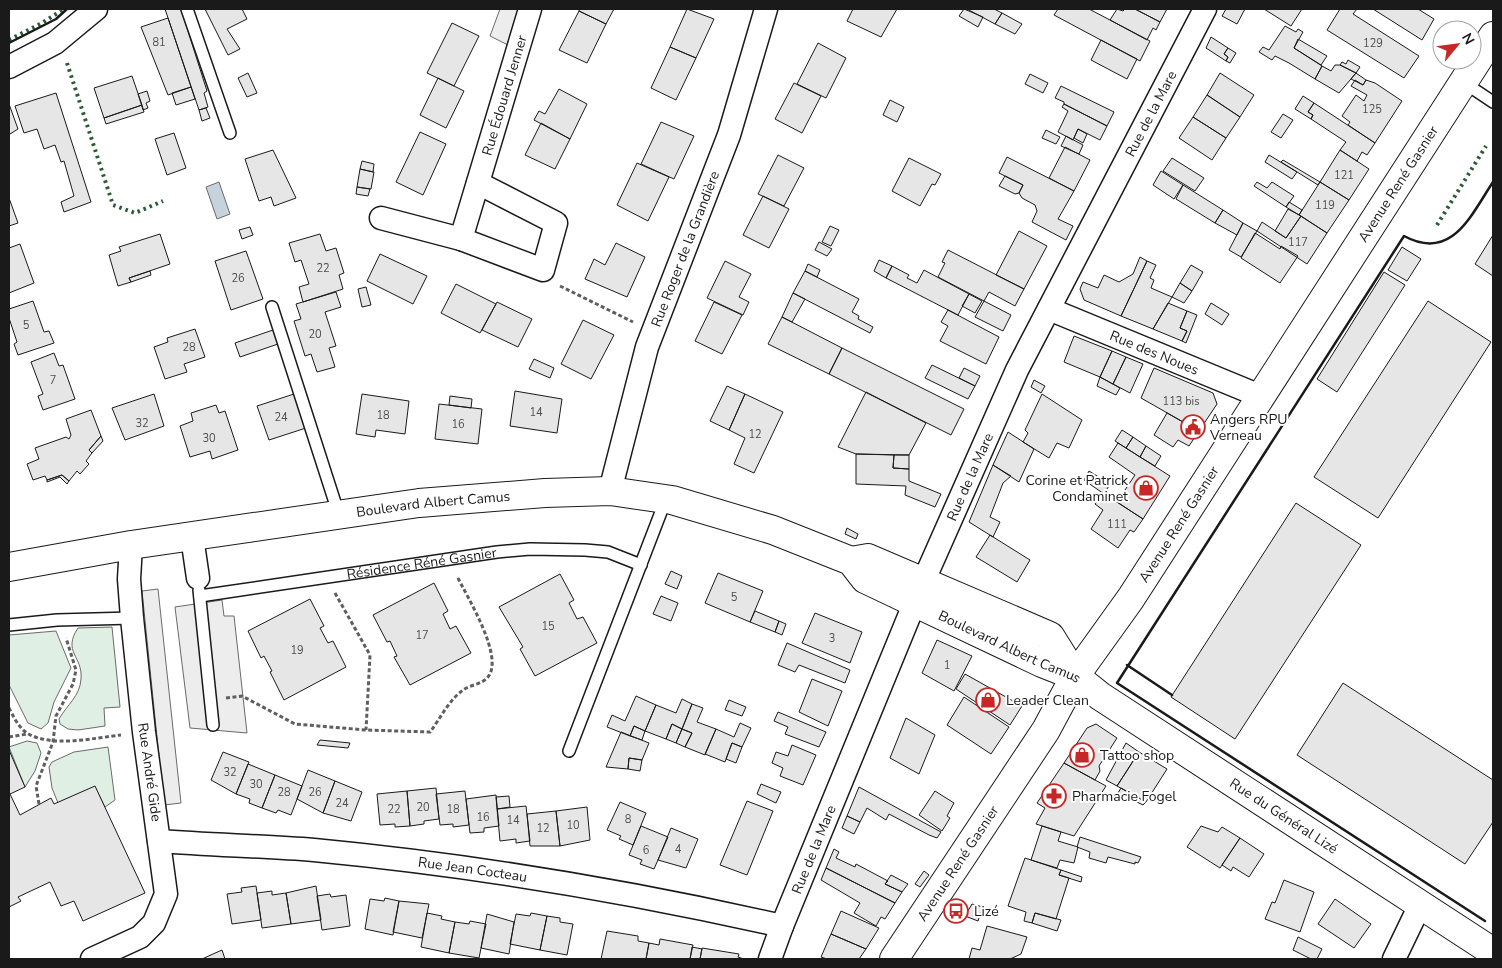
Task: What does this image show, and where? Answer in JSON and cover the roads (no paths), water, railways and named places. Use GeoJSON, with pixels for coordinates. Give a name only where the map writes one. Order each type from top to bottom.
{"type":"FeatureCollection","features":[{"type":"Feature","properties":{"kind":"main road","name":"Avenue René Gasnier"},"geometry":{"type":"LineString","coordinates":[[894,959],[1046,730],[1075,676],[1124,609],[1493,36]]}},
{"type":"Feature","properties":{"kind":"main road","name":"Boulevard Albert Camus"},"geometry":{"type":"LineString","coordinates":[[9,567],[131,545],[419,503],[545,493],[610,491],[666,499],[744,520],[851,561],[865,579],[920,591],[1050,636],[1075,676]]}},
{"type":"Feature","properties":{"kind":"main road","name":"Rue du Général Lizé"},"geometry":{"type":"LineString","coordinates":[[1075,676],[1100,696],[1493,952]]}},
{"type":"Feature","properties":{"kind":"street"},"geometry":{"type":"LineString","coordinates":[[9,67],[55,43],[96,9]]}},
{"type":"Feature","properties":{"kind":"street","name":"Rue Édouard Jenner"},"geometry":{"type":"LineString","coordinates":[[461,239],[530,9]]}},
{"type":"Feature","properties":{"kind":"street","name":"Rue Roger de la Grandière"},"geometry":{"type":"LineString","coordinates":[[610,491],[648,348],[729,135],[766,9]]}},
{"type":"Feature","properties":{"kind":"street","name":"Rue de la Mare"},"geometry":{"type":"LineString","coordinates":[[770,959],[920,591],[1018,370],[1205,9]]}},
{"type":"Feature","properties":{"kind":"street"},"geometry":{"type":"LineString","coordinates":[[381,218],[461,239],[543,270],[556,223],[478,183]]}},
{"type":"Feature","properties":{"kind":"street","name":"Rue des Noues"},"geometry":{"type":"LineString","coordinates":[[1049,309],[1260,396]]}},
{"type":"Feature","properties":{"kind":"street"},"geometry":{"type":"LineString","coordinates":[[192,537],[199,587]]}},
{"type":"Feature","properties":{"kind":"street","name":"Rue André Gide"},"geometry":{"type":"LineString","coordinates":[[92,959],[140,937],[154,924],[166,894],[144,732],[132,618],[129,579],[131,545]]}},
{"type":"Feature","properties":{"kind":"street","name":"Rue Jean Cocteau"},"geometry":{"type":"LineString","coordinates":[[159,841],[314,850],[490,872],[696,907],[782,926]]}},
{"type":"Feature","properties":{"kind":"street"},"geometry":{"type":"LineString","coordinates":[[1394,959],[1420,905]]}},
{"type":"Feature","properties":{"kind":"lane"},"geometry":{"type":"LineString","coordinates":[[187,9],[230,133]]}},
{"type":"Feature","properties":{"kind":"lane"},"geometry":{"type":"LineString","coordinates":[[1463,82],[1493,102]]}},
{"type":"Feature","properties":{"kind":"lane"},"geometry":{"type":"LineString","coordinates":[[272,307],[339,515]]}},
{"type":"Feature","properties":{"kind":"lane"},"geometry":{"type":"LineString","coordinates":[[569,751],[666,499]]}},
{"type":"Feature","properties":{"kind":"lane","name":"Résidence Réné Gasnier"},"geometry":{"type":"LineString","coordinates":[[199,587],[530,549],[608,552],[641,565]]}},
{"type":"Feature","properties":{"kind":"lane"},"geometry":{"type":"LineString","coordinates":[[199,587],[213,724]]}},
{"type":"Feature","properties":{"kind":"lane"},"geometry":{"type":"LineString","coordinates":[[9,625],[63,620],[132,618]]}},
{"type":"Feature","properties":{"kind":"place","name":"Angers RPU Verneau"},"geometry":{"type":"Point","coordinates":[1193,427]}},
{"type":"Feature","properties":{"kind":"place","name":"Corine et Patrick Condaminet"},"geometry":{"type":"Point","coordinates":[1146,488]}},
{"type":"Feature","properties":{"kind":"place","name":"Leader Clean"},"geometry":{"type":"Point","coordinates":[988,700]}},
{"type":"Feature","properties":{"kind":"place","name":"Tattoo shop"},"geometry":{"type":"Point","coordinates":[1082,755]}},
{"type":"Feature","properties":{"kind":"place","name":"Pharmacie Fogel"},"geometry":{"type":"Point","coordinates":[1054,796]}},
{"type":"Feature","properties":{"kind":"place","name":"Lizé"},"geometry":{"type":"Point","coordinates":[956,911]}}]}
